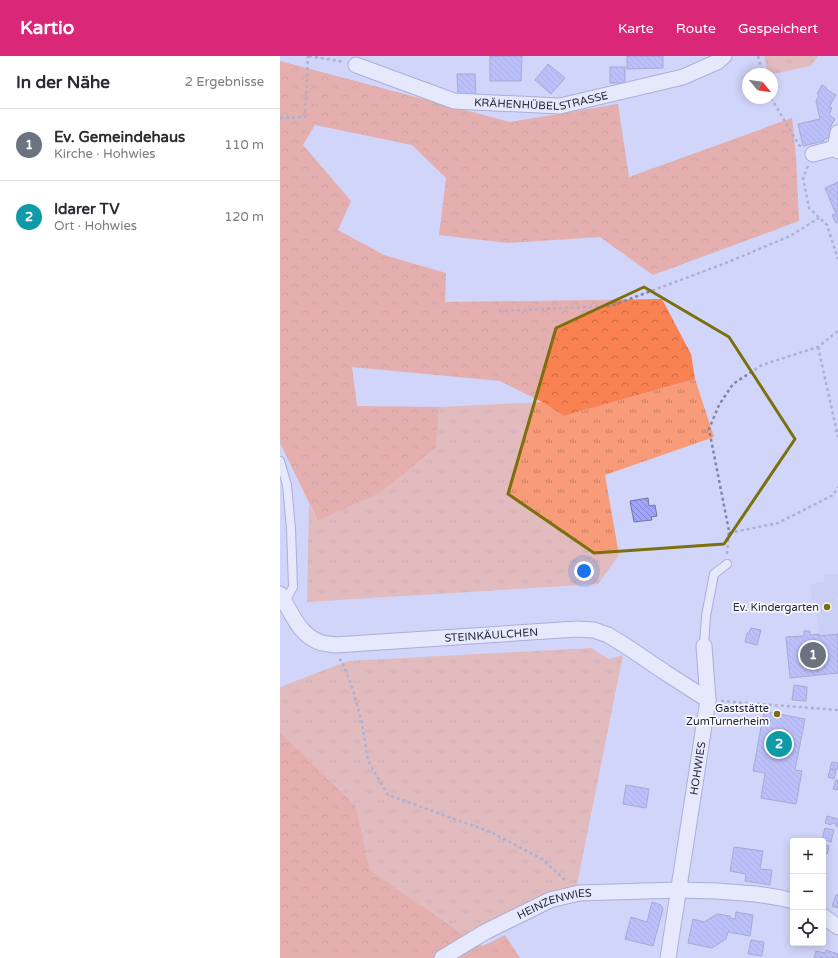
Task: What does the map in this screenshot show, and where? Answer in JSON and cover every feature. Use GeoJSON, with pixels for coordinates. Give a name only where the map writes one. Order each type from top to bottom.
{"type":"FeatureCollection","features":[{"type":"Feature","properties":{"kind":"street","name":"KRÄHENHÜBELSTRASSE"},"geometry":{"type":"LineString","coordinates":[[356,65],[454,101],[560,106],[683,77],[717,62],[724,56]]}},
{"type":"Feature","properties":{"kind":"street"},"geometry":{"type":"LineString","coordinates":[[812,154],[837,149],[838,133]]}},
{"type":"Feature","properties":{"kind":"street","name":"STEINKÄULCHEN"},"geometry":{"type":"LineString","coordinates":[[282,598],[301,630],[311,638],[322,643],[335,645],[577,629],[594,630],[608,635],[626,646],[708,700]]}},
{"type":"Feature","properties":{"kind":"street","name":"HOHWIES"},"geometry":{"type":"LineString","coordinates":[[668,958],[708,700],[704,646]]}},
{"type":"Feature","properties":{"kind":"street"},"geometry":{"type":"LineString","coordinates":[[679,890],[756,894],[790,900]]}},
{"type":"Feature","properties":{"kind":"street","name":"HEINZENWIES"},"geometry":{"type":"LineString","coordinates":[[442,958],[485,932],[550,900],[579,893],[679,890]]}},
{"type":"Feature","properties":{"kind":"street"},"geometry":{"type":"LineString","coordinates":[[826,918],[838,927]]}},
{"type":"Feature","properties":{"kind":"lane"},"geometry":{"type":"LineString","coordinates":[[280,461],[287,485],[291,529],[293,587],[282,598]]}},
{"type":"Feature","properties":{"kind":"lane"},"geometry":{"type":"LineString","coordinates":[[704,646],[706,616],[714,574],[726,564]]}},
{"type":"Feature","properties":{"kind":"path"},"geometry":{"type":"LineString","coordinates":[[280,118],[305,117],[309,56],[356,65]]}},
{"type":"Feature","properties":{"kind":"path"},"geometry":{"type":"LineString","coordinates":[[758,56],[761,68]]}},
{"type":"Feature","properties":{"kind":"path"},"geometry":{"type":"LineString","coordinates":[[775,104],[799,145],[812,154],[803,178],[809,208],[827,225],[838,259]]}},
{"type":"Feature","properties":{"kind":"path"},"geometry":{"type":"LineString","coordinates":[[499,311],[612,306],[726,263],[790,236],[819,218]]}},
{"type":"Feature","properties":{"kind":"path"},"geometry":{"type":"LineString","coordinates":[[726,564],[729,533],[708,429],[719,405],[733,384],[762,365],[818,347],[838,331]]}},
{"type":"Feature","properties":{"kind":"path"},"geometry":{"type":"LineString","coordinates":[[818,347],[838,437]]}},
{"type":"Feature","properties":{"kind":"path"},"geometry":{"type":"LineString","coordinates":[[729,533],[778,523],[833,495],[838,487]]}},
{"type":"Feature","properties":{"kind":"path"},"geometry":{"type":"LineString","coordinates":[[322,643],[342,661],[353,690],[362,723],[368,761],[388,795],[493,833],[542,859],[579,893]]}},
{"type":"Feature","properties":{"kind":"path"},"geometry":{"type":"LineString","coordinates":[[708,700],[838,710]]}},
{"type":"Feature","properties":{"kind":"highlighted area"},"geometry":{"type":"Polygon","coordinates":[[[644,287],[729,337],[795,439],[724,544],[594,553],[508,494],[556,328],[644,287]]]}},
{"type":"Feature","properties":{"kind":"shaded area","name":"Ev. Kindergarten"},"geometry":{"type":"Polygon","coordinates":[[[838,574],[838,634],[819,636],[816,600],[812,601],[810,584],[824,582],[824,575],[838,574]]]}},
{"type":"Feature","properties":{"kind":"green space"},"geometry":{"type":"Polygon","coordinates":[[[764,56],[818,56],[811,66],[778,73],[778,68],[767,68],[764,56]]]}},
{"type":"Feature","properties":{"kind":"green space"},"geometry":{"type":"Polygon","coordinates":[[[280,61],[510,122],[618,104],[629,177],[792,118],[796,157],[799,221],[653,275],[600,237],[508,243],[439,235],[446,178],[412,145],[315,125],[303,145],[351,201],[338,230],[384,255],[446,273],[445,302],[662,299],[691,354],[695,379],[564,416],[542,402],[500,381],[352,367],[357,406],[439,407],[436,448],[380,493],[318,521],[280,443],[280,61]]]}},
{"type":"Feature","properties":{"kind":"green space"},"geometry":{"type":"Polygon","coordinates":[[[695,379],[714,437],[605,475],[619,555],[598,584],[307,602],[309,504],[318,521],[380,493],[436,448],[439,407],[542,402],[564,416],[695,379]]]}},
{"type":"Feature","properties":{"kind":"green space"},"geometry":{"type":"Polygon","coordinates":[[[591,648],[609,659],[623,655],[577,885],[552,894],[464,935],[370,870],[356,806],[280,732],[280,687],[348,661],[591,648]]]}},
{"type":"Feature","properties":{"kind":"green space"},"geometry":{"type":"Polygon","coordinates":[[[280,732],[356,806],[370,870],[464,935],[483,946],[505,935],[520,958],[280,958],[280,732]]]}},
{"type":"Feature","properties":{"kind":"building"},"geometry":{"type":"Polygon","coordinates":[[[490,56],[522,56],[521,81],[490,81],[490,56]]]}},
{"type":"Feature","properties":{"kind":"building"},"geometry":{"type":"Polygon","coordinates":[[[627,56],[663,56],[663,68],[627,69],[627,56]]]}},
{"type":"Feature","properties":{"kind":"building"},"geometry":{"type":"Polygon","coordinates":[[[548,64],[565,78],[551,94],[535,80],[548,64]]]}},
{"type":"Feature","properties":{"kind":"building"},"geometry":{"type":"Polygon","coordinates":[[[610,67],[625,67],[625,83],[610,83],[610,67]]]}},
{"type":"Feature","properties":{"kind":"building"},"geometry":{"type":"Polygon","coordinates":[[[457,74],[475,74],[476,95],[458,95],[457,74]]]}},
{"type":"Feature","properties":{"kind":"building"},"geometry":{"type":"Polygon","coordinates":[[[822,85],[836,95],[829,107],[832,108],[829,115],[835,119],[830,128],[832,137],[824,139],[824,141],[803,146],[798,124],[820,119],[816,101],[819,95],[817,94],[822,85]]]}},
{"type":"Feature","properties":{"kind":"building"},"geometry":{"type":"Polygon","coordinates":[[[838,182],[838,222],[836,223],[832,215],[836,214],[825,188],[838,182]]]}},
{"type":"Feature","properties":{"kind":"building"},"geometry":{"type":"Polygon","coordinates":[[[648,498],[649,506],[655,505],[657,516],[651,517],[652,520],[634,522],[630,501],[648,498]]]}},
{"type":"Feature","properties":{"kind":"building"},"geometry":{"type":"Polygon","coordinates":[[[751,628],[761,630],[757,645],[745,642],[747,633],[749,633],[751,628]]]}},
{"type":"Feature","properties":{"kind":"building"},"geometry":{"type":"Polygon","coordinates":[[[804,631],[810,631],[810,635],[819,634],[819,636],[838,634],[838,673],[790,678],[786,637],[804,636],[804,631]]]}},
{"type":"Feature","properties":{"kind":"building"},"geometry":{"type":"Polygon","coordinates":[[[794,685],[807,687],[806,701],[792,700],[794,685]]]}},
{"type":"Feature","properties":{"kind":"building"},"geometry":{"type":"Polygon","coordinates":[[[764,711],[805,719],[795,770],[802,771],[796,804],[761,798],[765,773],[753,771],[764,711]]]}},
{"type":"Feature","properties":{"kind":"building"},"geometry":{"type":"Polygon","coordinates":[[[832,762],[838,763],[837,770],[830,768],[832,762]]]}},
{"type":"Feature","properties":{"kind":"building"},"geometry":{"type":"Polygon","coordinates":[[[830,769],[836,771],[834,779],[828,777],[830,769]]]}},
{"type":"Feature","properties":{"kind":"building"},"geometry":{"type":"Polygon","coordinates":[[[836,780],[838,780],[838,790],[833,789],[836,780]]]}},
{"type":"Feature","properties":{"kind":"building"},"geometry":{"type":"Polygon","coordinates":[[[626,785],[649,789],[646,808],[623,804],[626,785]]]}},
{"type":"Feature","properties":{"kind":"building"},"geometry":{"type":"Polygon","coordinates":[[[827,816],[838,819],[838,827],[836,824],[832,823],[831,825],[825,823],[827,816]]]}},
{"type":"Feature","properties":{"kind":"building"},"geometry":{"type":"Polygon","coordinates":[[[825,828],[834,830],[831,842],[826,840],[826,838],[822,838],[825,828]]]}},
{"type":"Feature","properties":{"kind":"building"},"geometry":{"type":"Polygon","coordinates":[[[826,845],[829,846],[826,854],[826,845]]]}},
{"type":"Feature","properties":{"kind":"building"},"geometry":{"type":"Polygon","coordinates":[[[734,847],[763,851],[760,869],[772,870],[770,885],[745,881],[746,874],[730,871],[734,847]]]}},
{"type":"Feature","properties":{"kind":"building"},"geometry":{"type":"Polygon","coordinates":[[[836,895],[838,895],[838,908],[832,906],[836,895]]]}},
{"type":"Feature","properties":{"kind":"building"},"geometry":{"type":"Polygon","coordinates":[[[652,902],[661,905],[663,909],[653,946],[625,939],[631,917],[647,922],[652,902]]]}},
{"type":"Feature","properties":{"kind":"building"},"geometry":{"type":"Polygon","coordinates":[[[736,912],[753,915],[750,936],[728,932],[726,939],[712,948],[688,943],[693,919],[704,922],[717,914],[730,916],[730,918],[735,919],[736,912]]]}},
{"type":"Feature","properties":{"kind":"building"},"geometry":{"type":"Polygon","coordinates":[[[751,940],[764,942],[762,956],[748,954],[751,940]]]}},
{"type":"Feature","properties":{"kind":"building"},"geometry":{"type":"Polygon","coordinates":[[[826,950],[838,954],[838,958],[814,958],[816,951],[825,953],[826,950]]]}},
{"type":"Feature","properties":{"kind":"place","name":"Ev. Kindergarten"},"geometry":{"type":"Point","coordinates":[827,607]}},
{"type":"Feature","properties":{"kind":"place","name":"Ev. Gemeindehaus"},"geometry":{"type":"Point","coordinates":[813,655]}},
{"type":"Feature","properties":{"kind":"place","name":"Gaststätte ZumTurnerheim"},"geometry":{"type":"Point","coordinates":[777,714]}},
{"type":"Feature","properties":{"kind":"place","name":"Idarer TV"},"geometry":{"type":"Point","coordinates":[779,744]}}]}
